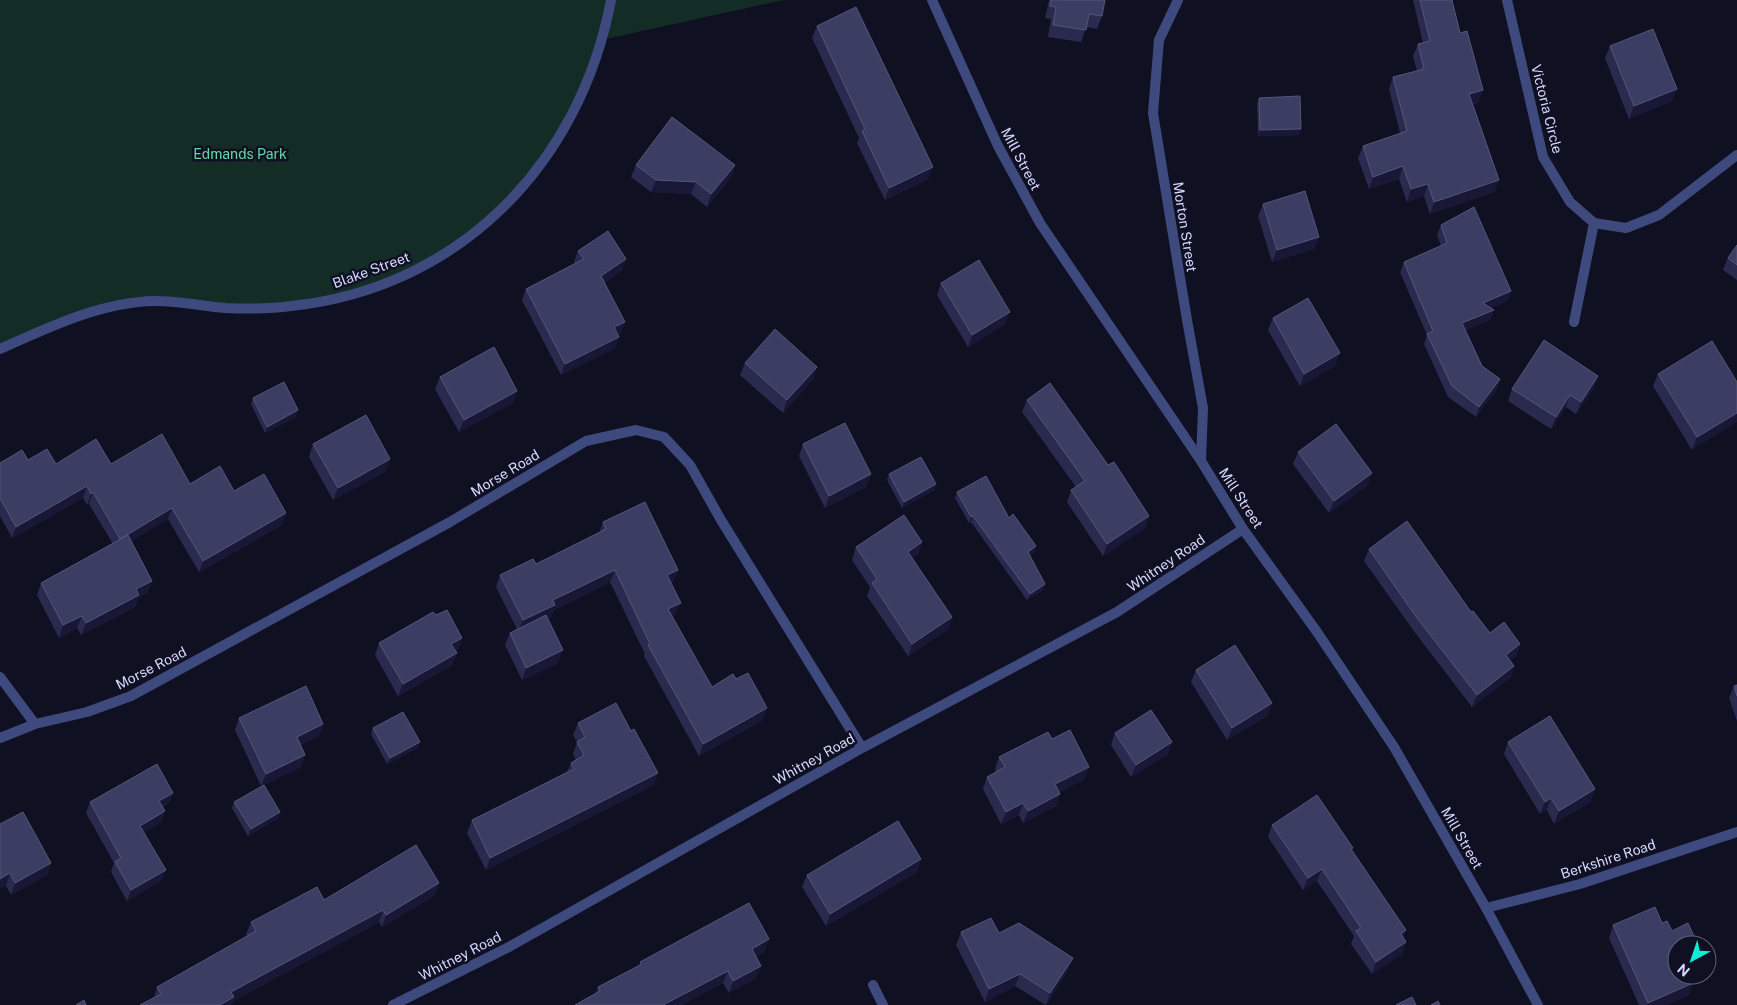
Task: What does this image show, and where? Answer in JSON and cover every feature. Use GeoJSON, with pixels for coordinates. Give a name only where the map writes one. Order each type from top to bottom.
{"type":"FeatureCollection","features":[{"type":"Feature","properties":{"kind":"street","name":"Blake Street"},"geometry":{"type":"LineString","coordinates":[[0,349],[94,311],[116,306],[154,301],[177,301],[239,308],[303,305],[365,290],[401,277],[424,265],[468,238],[498,214],[518,193],[548,154],[573,111],[591,73],[610,0]]}},
{"type":"Feature","properties":{"kind":"street","name":"Mill Street"},"geometry":{"type":"LineString","coordinates":[[932,0],[998,146],[1040,223],[1201,461],[1243,529],[1318,632],[1394,747],[1486,908],[1538,1005]]}},
{"type":"Feature","properties":{"kind":"street","name":"Morton Street"},"geometry":{"type":"LineString","coordinates":[[1178,0],[1159,40],[1153,114],[1187,320],[1204,408],[1201,461]]}},
{"type":"Feature","properties":{"kind":"street","name":"Victoria Circle"},"geometry":{"type":"LineString","coordinates":[[1506,0],[1543,157],[1570,202],[1594,222],[1626,228],[1659,215],[1737,155]]}},
{"type":"Feature","properties":{"kind":"street"},"geometry":{"type":"LineString","coordinates":[[1574,322],[1594,222]]}},
{"type":"Feature","properties":{"kind":"street","name":"Morse Road"},"geometry":{"type":"LineString","coordinates":[[0,738],[35,724],[87,712],[131,696],[450,522],[586,441],[636,430],[664,437],[690,465],[721,520],[862,748]]}},
{"type":"Feature","properties":{"kind":"street","name":"Whitney Road"},"geometry":{"type":"LineString","coordinates":[[393,1005],[509,947],[862,748],[1117,612],[1243,529]]}},
{"type":"Feature","properties":{"kind":"street"},"geometry":{"type":"LineString","coordinates":[[0,677],[35,724]]}},
{"type":"Feature","properties":{"kind":"street","name":"Berkshire Road"},"geometry":{"type":"LineString","coordinates":[[1486,908],[1580,884],[1737,832]]}},
{"type":"Feature","properties":{"kind":"street"},"geometry":{"type":"LineString","coordinates":[[873,985],[883,1005]]}},
{"type":"Feature","properties":{"kind":"green space","name":"Edmands Park"},"geometry":{"type":"Polygon","coordinates":[[[0,0],[784,0],[601,40],[570,118],[498,214],[401,277],[303,305],[192,304],[116,306],[0,349],[0,0]]]}},
{"type":"Feature","properties":{"kind":"building"},"geometry":{"type":"Polygon","coordinates":[[[1051,0],[1105,0],[1102,16],[1089,14],[1086,30],[1053,25],[1056,7],[1050,6],[1051,0]]]}},
{"type":"Feature","properties":{"kind":"building"},"geometry":{"type":"Polygon","coordinates":[[[1420,0],[1452,0],[1460,33],[1467,31],[1483,90],[1469,94],[1499,180],[1434,202],[1428,184],[1411,189],[1403,166],[1373,177],[1363,146],[1407,131],[1393,77],[1424,69],[1418,44],[1430,41],[1420,0]]]}},
{"type":"Feature","properties":{"kind":"building"},"geometry":{"type":"Polygon","coordinates":[[[856,7],[933,167],[889,188],[862,131],[865,129],[817,26],[856,7]]]}},
{"type":"Feature","properties":{"kind":"building"},"geometry":{"type":"Polygon","coordinates":[[[1653,29],[1677,89],[1634,106],[1610,46],[1653,29]]]}},
{"type":"Feature","properties":{"kind":"building"},"geometry":{"type":"Polygon","coordinates":[[[1300,96],[1301,129],[1260,130],[1259,98],[1300,96]]]}},
{"type":"Feature","properties":{"kind":"building"},"geometry":{"type":"Polygon","coordinates":[[[672,117],[735,165],[711,194],[696,182],[656,180],[636,165],[672,117]]]}},
{"type":"Feature","properties":{"kind":"building"},"geometry":{"type":"Polygon","coordinates":[[[1305,191],[1319,237],[1277,250],[1263,204],[1305,191]]]}},
{"type":"Feature","properties":{"kind":"building"},"geometry":{"type":"Polygon","coordinates":[[[1474,207],[1511,291],[1483,303],[1494,310],[1462,323],[1482,366],[1500,379],[1479,407],[1452,386],[1427,334],[1433,331],[1404,262],[1447,243],[1441,225],[1474,207]]]}},
{"type":"Feature","properties":{"kind":"building"},"geometry":{"type":"Polygon","coordinates":[[[608,231],[626,259],[601,276],[625,322],[614,327],[619,337],[565,364],[526,289],[584,259],[578,251],[608,231]]]}},
{"type":"Feature","properties":{"kind":"building"},"geometry":{"type":"Polygon","coordinates":[[[1737,245],[1737,265],[1728,258],[1737,245]]]}},
{"type":"Feature","properties":{"kind":"building"},"geometry":{"type":"Polygon","coordinates":[[[979,260],[1010,312],[972,335],[941,283],[979,260]]]}},
{"type":"Feature","properties":{"kind":"building"},"geometry":{"type":"Polygon","coordinates":[[[1308,298],[1340,353],[1304,374],[1273,318],[1308,298]]]}},
{"type":"Feature","properties":{"kind":"building"},"geometry":{"type":"Polygon","coordinates":[[[775,329],[817,367],[787,400],[745,363],[775,329]]]}},
{"type":"Feature","properties":{"kind":"building"},"geometry":{"type":"Polygon","coordinates":[[[1544,340],[1598,376],[1581,402],[1570,395],[1556,417],[1512,389],[1544,340]]]}},
{"type":"Feature","properties":{"kind":"building"},"geometry":{"type":"Polygon","coordinates":[[[1712,341],[1737,382],[1737,413],[1697,437],[1658,374],[1712,341]]]}},
{"type":"Feature","properties":{"kind":"building"},"geometry":{"type":"Polygon","coordinates":[[[494,347],[517,391],[464,420],[440,377],[494,347]]]}},
{"type":"Feature","properties":{"kind":"building"},"geometry":{"type":"Polygon","coordinates":[[[284,382],[298,410],[267,427],[253,398],[284,382]]]}},
{"type":"Feature","properties":{"kind":"building"},"geometry":{"type":"Polygon","coordinates":[[[1050,383],[1108,465],[1114,462],[1149,516],[1107,544],[1071,490],[1085,481],[1027,400],[1050,383]]]}},
{"type":"Feature","properties":{"kind":"building"},"geometry":{"type":"Polygon","coordinates":[[[366,415],[390,459],[338,488],[313,444],[366,415]]]}},
{"type":"Feature","properties":{"kind":"building"},"geometry":{"type":"Polygon","coordinates":[[[845,423],[871,474],[829,496],[803,444],[845,423]]]}},
{"type":"Feature","properties":{"kind":"building"},"geometry":{"type":"Polygon","coordinates":[[[1336,424],[1372,473],[1334,501],[1298,452],[1336,424]]]}},
{"type":"Feature","properties":{"kind":"building"},"geometry":{"type":"Polygon","coordinates":[[[162,434],[190,484],[220,466],[234,491],[264,474],[286,513],[203,561],[172,508],[120,539],[93,492],[91,494],[87,486],[16,527],[0,498],[0,463],[22,450],[28,460],[47,449],[56,464],[96,439],[111,464],[162,434]]]}},
{"type":"Feature","properties":{"kind":"building"},"geometry":{"type":"Polygon","coordinates":[[[921,457],[936,484],[904,502],[889,474],[921,457]]]}},
{"type":"Feature","properties":{"kind":"building"},"geometry":{"type":"Polygon","coordinates":[[[986,476],[1009,518],[1013,514],[1036,546],[1028,552],[1045,584],[1030,594],[973,516],[971,517],[957,492],[986,476]]]}},
{"type":"Feature","properties":{"kind":"building"},"geometry":{"type":"Polygon","coordinates":[[[645,502],[678,570],[667,575],[681,603],[668,609],[712,687],[733,674],[736,679],[748,673],[767,708],[703,744],[648,645],[650,644],[615,570],[553,600],[555,605],[523,620],[500,575],[533,559],[536,564],[606,529],[603,522],[645,502]]]}},
{"type":"Feature","properties":{"kind":"building"},"geometry":{"type":"Polygon","coordinates":[[[904,515],[922,542],[908,552],[952,617],[912,644],[872,583],[877,579],[856,547],[904,515]]]}},
{"type":"Feature","properties":{"kind":"building"},"geometry":{"type":"Polygon","coordinates":[[[1407,521],[1471,612],[1473,611],[1490,633],[1504,622],[1520,644],[1506,655],[1514,666],[1477,695],[1417,618],[1369,549],[1407,521]]]}},
{"type":"Feature","properties":{"kind":"building"},"geometry":{"type":"Polygon","coordinates":[[[128,535],[152,581],[136,589],[139,595],[86,623],[82,616],[63,625],[41,583],[128,535]]]}},
{"type":"Feature","properties":{"kind":"building"},"geometry":{"type":"Polygon","coordinates":[[[447,610],[462,638],[451,644],[457,653],[403,684],[379,643],[433,612],[436,615],[447,610]]]}},
{"type":"Feature","properties":{"kind":"building"},"geometry":{"type":"Polygon","coordinates":[[[546,615],[563,650],[526,668],[510,633],[546,615]]]}},
{"type":"Feature","properties":{"kind":"building"},"geometry":{"type":"Polygon","coordinates":[[[1235,645],[1272,703],[1232,728],[1196,670],[1235,645]]]}},
{"type":"Feature","properties":{"kind":"building"},"geometry":{"type":"Polygon","coordinates":[[[1737,685],[1737,696],[1734,686],[1737,685]]]}},
{"type":"Feature","properties":{"kind":"building"},"geometry":{"type":"Polygon","coordinates":[[[306,686],[323,724],[297,737],[305,755],[266,774],[239,718],[306,686]]]}},
{"type":"Feature","properties":{"kind":"building"},"geometry":{"type":"Polygon","coordinates":[[[616,703],[631,731],[634,729],[658,773],[490,858],[472,820],[574,769],[571,763],[584,755],[577,742],[585,737],[578,723],[616,703]]]}},
{"type":"Feature","properties":{"kind":"building"},"geometry":{"type":"Polygon","coordinates":[[[1151,710],[1172,742],[1136,765],[1115,733],[1151,710]]]}},
{"type":"Feature","properties":{"kind":"building"},"geometry":{"type":"Polygon","coordinates":[[[403,712],[420,742],[390,758],[373,728],[403,712]]]}},
{"type":"Feature","properties":{"kind":"building"},"geometry":{"type":"Polygon","coordinates":[[[1550,716],[1595,789],[1559,811],[1551,798],[1545,802],[1508,742],[1550,716]]]}},
{"type":"Feature","properties":{"kind":"building"},"geometry":{"type":"Polygon","coordinates":[[[1070,730],[1089,767],[1055,784],[1060,794],[1028,811],[1023,803],[1006,812],[987,777],[1005,767],[999,757],[1048,732],[1052,739],[1070,730]]]}},
{"type":"Feature","properties":{"kind":"building"},"geometry":{"type":"Polygon","coordinates":[[[157,764],[173,793],[159,801],[165,811],[140,826],[166,870],[131,890],[115,862],[121,858],[90,802],[157,764]]]}},
{"type":"Feature","properties":{"kind":"building"},"geometry":{"type":"Polygon","coordinates":[[[264,785],[280,812],[251,829],[234,802],[264,785]]]}},
{"type":"Feature","properties":{"kind":"building"},"geometry":{"type":"Polygon","coordinates":[[[1317,795],[1406,930],[1401,934],[1406,942],[1376,962],[1356,931],[1361,928],[1322,869],[1308,878],[1272,825],[1317,795]]]}},
{"type":"Feature","properties":{"kind":"building"},"geometry":{"type":"Polygon","coordinates":[[[23,812],[51,863],[15,883],[10,873],[0,879],[0,824],[23,812]]]}},
{"type":"Feature","properties":{"kind":"building"},"geometry":{"type":"Polygon","coordinates":[[[898,821],[921,859],[830,914],[807,875],[898,821]]]}},
{"type":"Feature","properties":{"kind":"building"},"geometry":{"type":"Polygon","coordinates":[[[416,845],[439,883],[386,915],[383,910],[231,992],[234,997],[220,1005],[140,1005],[161,994],[157,987],[256,931],[251,922],[317,887],[324,900],[416,845]]]}},
{"type":"Feature","properties":{"kind":"building"},"geometry":{"type":"Polygon","coordinates":[[[749,903],[769,939],[752,949],[761,966],[733,981],[728,971],[663,1005],[575,1005],[600,991],[598,987],[642,964],[640,962],[749,903]]]}},
{"type":"Feature","properties":{"kind":"building"},"geometry":{"type":"Polygon","coordinates":[[[1655,907],[1662,923],[1667,921],[1672,931],[1688,923],[1693,935],[1667,935],[1667,985],[1688,985],[1648,1003],[1613,925],[1655,907]]]}},
{"type":"Feature","properties":{"kind":"building"},"geometry":{"type":"Polygon","coordinates":[[[991,918],[999,933],[1019,923],[1073,958],[1050,993],[1020,974],[989,989],[961,932],[991,918]]]}},
{"type":"Feature","properties":{"kind":"building"},"geometry":{"type":"Polygon","coordinates":[[[1412,997],[1416,1005],[1396,1005],[1412,997]]]}},
{"type":"Feature","properties":{"kind":"building"},"geometry":{"type":"Polygon","coordinates":[[[84,1000],[86,1005],[76,1005],[84,1000]]]}},
{"type":"Feature","properties":{"kind":"building"},"geometry":{"type":"Polygon","coordinates":[[[1438,1001],[1440,1005],[1431,1005],[1438,1001]]]}}]}
